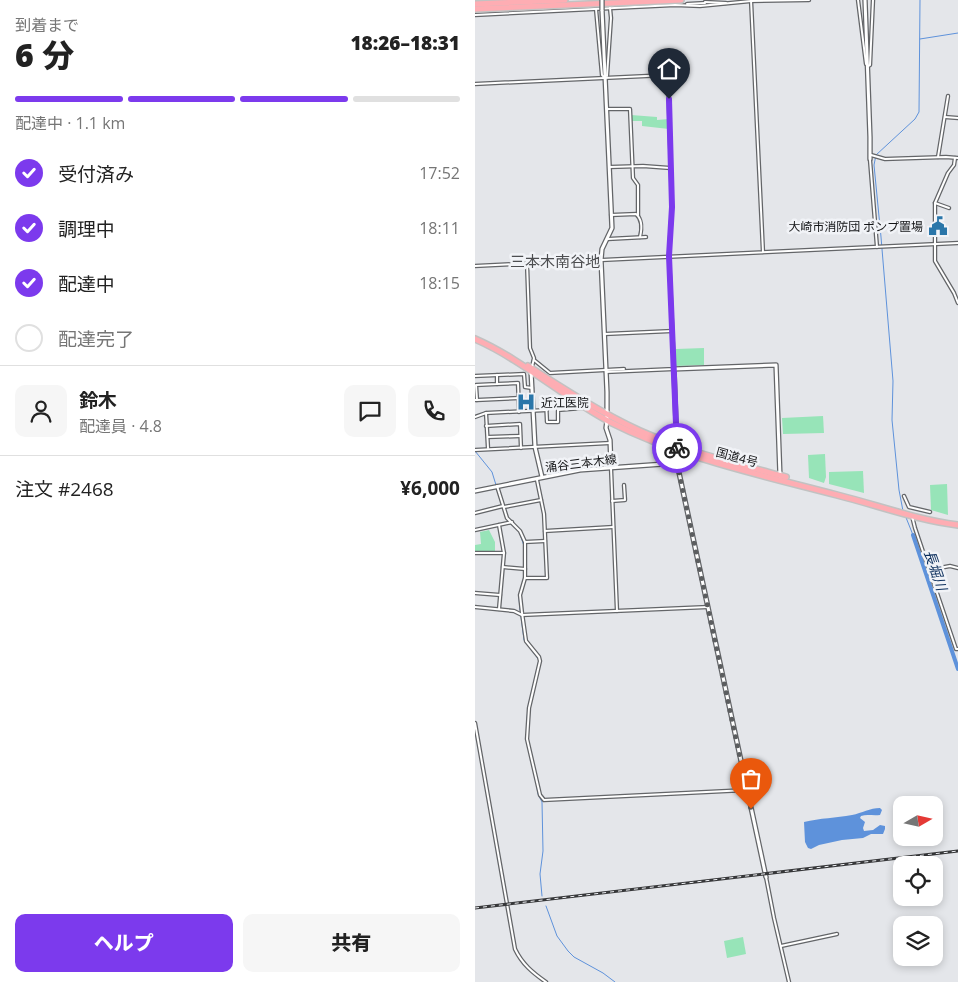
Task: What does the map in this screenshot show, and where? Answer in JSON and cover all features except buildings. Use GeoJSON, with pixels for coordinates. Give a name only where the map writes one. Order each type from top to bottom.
{"type":"FeatureCollection","features":[{"type":"Feature","properties":{"kind":"highway"},"geometry":{"type":"LineString","coordinates":[[475,4],[565,0]]}},
{"type":"Feature","properties":{"kind":"highway"},"geometry":{"type":"LineString","coordinates":[[475,9],[681,0]]}},
{"type":"Feature","properties":{"kind":"highway","name":"国道4号"},"geometry":{"type":"LineString","coordinates":[[475,337],[503,350],[583,406],[677,448],[902,510],[958,523]]}},
{"type":"Feature","properties":{"kind":"highway","name":"国道4号"},"geometry":{"type":"LineString","coordinates":[[531,370],[607,417]]}},
{"type":"Feature","properties":{"kind":"street"},"geometry":{"type":"LineString","coordinates":[[602,0],[612,228],[602,249],[601,260],[605,334],[606,430],[610,443],[617,611]]}},
{"type":"Feature","properties":{"kind":"street"},"geometry":{"type":"LineString","coordinates":[[675,5],[699,6],[751,1],[809,0]]}},
{"type":"Feature","properties":{"kind":"street"},"geometry":{"type":"LineString","coordinates":[[858,0],[865,63],[868,66]]}},
{"type":"Feature","properties":{"kind":"street"},"geometry":{"type":"LineString","coordinates":[[865,0],[871,157],[878,247]]}},
{"type":"Feature","properties":{"kind":"street"},"geometry":{"type":"LineString","coordinates":[[868,66],[870,65],[873,0]]}},
{"type":"Feature","properties":{"kind":"street"},"geometry":{"type":"LineString","coordinates":[[751,1],[763,252]]}},
{"type":"Feature","properties":{"kind":"street"},"geometry":{"type":"LineString","coordinates":[[475,15],[730,3]]}},
{"type":"Feature","properties":{"kind":"street"},"geometry":{"type":"LineString","coordinates":[[605,78],[610,8]]}},
{"type":"Feature","properties":{"kind":"street"},"geometry":{"type":"LineString","coordinates":[[596,9],[602,75],[605,78]]}},
{"type":"Feature","properties":{"kind":"street"},"geometry":{"type":"LineString","coordinates":[[475,84],[668,75],[672,207],[669,256],[677,448],[673,460],[678,468],[789,982]]}},
{"type":"Feature","properties":{"kind":"street"},"geometry":{"type":"LineString","coordinates":[[938,157],[948,96]]}},
{"type":"Feature","properties":{"kind":"street"},"geometry":{"type":"LineString","coordinates":[[606,109],[630,109],[633,180],[638,185],[637,215],[641,223],[640,237]]}},
{"type":"Feature","properties":{"kind":"street"},"geometry":{"type":"LineString","coordinates":[[945,117],[958,118]]}},
{"type":"Feature","properties":{"kind":"street"},"geometry":{"type":"LineString","coordinates":[[871,157],[957,158],[935,202],[935,263],[954,293],[958,303]]}},
{"type":"Feature","properties":{"kind":"street"},"geometry":{"type":"LineString","coordinates":[[609,167],[670,168]]}},
{"type":"Feature","properties":{"kind":"street"},"geometry":{"type":"LineString","coordinates":[[935,202],[949,208]]}},
{"type":"Feature","properties":{"kind":"street"},"geometry":{"type":"LineString","coordinates":[[611,215],[637,215]]}},
{"type":"Feature","properties":{"kind":"street"},"geometry":{"type":"LineString","coordinates":[[608,239],[646,237]]}},
{"type":"Feature","properties":{"kind":"street"},"geometry":{"type":"LineString","coordinates":[[475,266],[958,243]]}},
{"type":"Feature","properties":{"kind":"street"},"geometry":{"type":"LineString","coordinates":[[527,263],[530,348],[534,360],[549,373],[776,365],[779,477]]}},
{"type":"Feature","properties":{"kind":"street"},"geometry":{"type":"LineString","coordinates":[[605,334],[672,331]]}},
{"type":"Feature","properties":{"kind":"street"},"geometry":{"type":"LineString","coordinates":[[534,360],[531,370],[535,447],[542,477]]}},
{"type":"Feature","properties":{"kind":"street"},"geometry":{"type":"LineString","coordinates":[[606,371],[624,369]]}},
{"type":"Feature","properties":{"kind":"street"},"geometry":{"type":"LineString","coordinates":[[475,376],[524,374],[525,387],[532,388]]}},
{"type":"Feature","properties":{"kind":"street"},"geometry":{"type":"LineString","coordinates":[[497,375],[497,384]]}},
{"type":"Feature","properties":{"kind":"street"},"geometry":{"type":"LineString","coordinates":[[519,398],[476,400],[476,385],[518,383],[519,398],[519,412]]}},
{"type":"Feature","properties":{"kind":"street"},"geometry":{"type":"LineString","coordinates":[[557,399],[558,410],[558,422],[547,422],[546,400],[557,399]]}},
{"type":"Feature","properties":{"kind":"street"},"geometry":{"type":"LineString","coordinates":[[558,410],[581,408],[583,406]]}},
{"type":"Feature","properties":{"kind":"street"},"geometry":{"type":"LineString","coordinates":[[475,417],[486,413],[547,410]]}},
{"type":"Feature","properties":{"kind":"street"},"geometry":{"type":"LineString","coordinates":[[486,413],[488,449]]}},
{"type":"Feature","properties":{"kind":"street"},"geometry":{"type":"LineString","coordinates":[[486,426],[520,424],[521,448]]}},
{"type":"Feature","properties":{"kind":"street"},"geometry":{"type":"LineString","coordinates":[[487,438],[520,436]]}},
{"type":"Feature","properties":{"kind":"street"},"geometry":{"type":"LineString","coordinates":[[475,450],[610,443]]}},
{"type":"Feature","properties":{"kind":"street","name":"涌谷三本木線"},"geometry":{"type":"LineString","coordinates":[[475,491],[580,470],[664,464],[673,460]]}},
{"type":"Feature","properties":{"kind":"street"},"geometry":{"type":"LineString","coordinates":[[525,578],[547,578],[545,531],[537,478]]}},
{"type":"Feature","properties":{"kind":"street"},"geometry":{"type":"LineString","coordinates":[[612,501],[625,500],[624,485]]}},
{"type":"Feature","properties":{"kind":"street"},"geometry":{"type":"LineString","coordinates":[[497,486],[507,518],[520,531],[525,542],[525,578],[520,595],[522,615],[526,639],[540,661],[529,708],[527,739],[539,794],[544,800],[747,790]]}},
{"type":"Feature","properties":{"kind":"street"},"geometry":{"type":"LineString","coordinates":[[904,496],[912,512],[915,528],[929,570],[956,649],[958,649]]}},
{"type":"Feature","properties":{"kind":"street"},"geometry":{"type":"LineString","coordinates":[[475,513],[541,500]]}},
{"type":"Feature","properties":{"kind":"street"},"geometry":{"type":"LineString","coordinates":[[912,512],[930,512]]}},
{"type":"Feature","properties":{"kind":"street"},"geometry":{"type":"LineString","coordinates":[[475,530],[512,522]]}},
{"type":"Feature","properties":{"kind":"street"},"geometry":{"type":"LineString","coordinates":[[499,525],[504,553],[499,610]]}},
{"type":"Feature","properties":{"kind":"street"},"geometry":{"type":"LineString","coordinates":[[545,531],[613,526]]}},
{"type":"Feature","properties":{"kind":"street"},"geometry":{"type":"LineString","coordinates":[[525,542],[545,540]]}},
{"type":"Feature","properties":{"kind":"street"},"geometry":{"type":"LineString","coordinates":[[475,553],[504,553]]}},
{"type":"Feature","properties":{"kind":"street"},"geometry":{"type":"LineString","coordinates":[[929,570],[950,566],[958,568]]}},
{"type":"Feature","properties":{"kind":"street"},"geometry":{"type":"LineString","coordinates":[[503,567],[525,569]]}},
{"type":"Feature","properties":{"kind":"street"},"geometry":{"type":"LineString","coordinates":[[475,593],[501,595]]}},
{"type":"Feature","properties":{"kind":"street"},"geometry":{"type":"LineString","coordinates":[[475,607],[514,611],[522,615],[708,607]]}},
{"type":"Feature","properties":{"kind":"street"},"geometry":{"type":"LineString","coordinates":[[475,724],[515,949],[520,959],[531,971],[546,982]]}},
{"type":"Feature","properties":{"kind":"street"},"geometry":{"type":"LineString","coordinates":[[780,946],[837,934]]}},
{"type":"Feature","properties":{"kind":"green space"},"geometry":{"type":"Polygon","coordinates":[[[631,115],[657,117],[657,120],[669,119],[669,129],[642,126],[642,121],[631,121],[631,115]]]}},
{"type":"Feature","properties":{"kind":"green space"},"geometry":{"type":"Polygon","coordinates":[[[704,348],[704,365],[676,366],[676,349],[704,348]]]}},
{"type":"Feature","properties":{"kind":"green space"},"geometry":{"type":"Polygon","coordinates":[[[823,416],[824,433],[783,434],[782,418],[823,416]]]}},
{"type":"Feature","properties":{"kind":"green space"},"geometry":{"type":"Polygon","coordinates":[[[825,454],[826,477],[824,483],[809,478],[808,455],[825,454]]]}},
{"type":"Feature","properties":{"kind":"green space"},"geometry":{"type":"Polygon","coordinates":[[[863,471],[864,493],[829,484],[829,472],[863,471]]]}},
{"type":"Feature","properties":{"kind":"green space"},"geometry":{"type":"Polygon","coordinates":[[[947,484],[948,515],[931,510],[930,485],[947,484]]]}},
{"type":"Feature","properties":{"kind":"green space"},"geometry":{"type":"Polygon","coordinates":[[[489,530],[495,542],[495,552],[475,552],[475,545],[481,544],[480,532],[489,530]]]}},
{"type":"Feature","properties":{"kind":"green space"},"geometry":{"type":"Polygon","coordinates":[[[743,937],[746,954],[727,958],[724,941],[743,937]]]}},
{"type":"Feature","properties":{"kind":"water"},"geometry":{"type":"Polygon","coordinates":[[[880,808],[882,810],[880,815],[863,815],[860,818],[865,822],[864,831],[873,830],[880,825],[885,826],[883,834],[871,834],[863,838],[842,840],[819,845],[811,849],[808,848],[805,842],[804,822],[852,815],[880,808]]]}},
{"type":"Feature","properties":{"kind":"waterway"},"geometry":{"type":"LineString","coordinates":[[903,511],[892,420],[893,381],[874,165],[876,155],[915,119],[919,112],[920,0]]}},
{"type":"Feature","properties":{"kind":"waterway"},"geometry":{"type":"LineString","coordinates":[[920,39],[958,33]]}},
{"type":"Feature","properties":{"kind":"waterway"},"geometry":{"type":"LineString","coordinates":[[475,451],[492,472],[496,485]]}},
{"type":"Feature","properties":{"kind":"waterway"},"geometry":{"type":"LineString","coordinates":[[905,515],[913,535]]}},
{"type":"Feature","properties":{"kind":"waterway"},"geometry":{"type":"LineString","coordinates":[[519,531],[524,546]]}},
{"type":"Feature","properties":{"kind":"waterway","name":"長堀川"},"geometry":{"type":"LineString","coordinates":[[913,535],[958,669]]}},
{"type":"Feature","properties":{"kind":"waterway"},"geometry":{"type":"LineString","coordinates":[[520,610],[519,597],[521,589]]}},
{"type":"Feature","properties":{"kind":"waterway"},"geometry":{"type":"LineString","coordinates":[[521,616],[524,640],[539,660],[528,707],[527,720]]}},
{"type":"Feature","properties":{"kind":"waterway"},"geometry":{"type":"LineString","coordinates":[[526,737],[533,767]]}},
{"type":"Feature","properties":{"kind":"waterway"},"geometry":{"type":"LineString","coordinates":[[536,781],[538,794],[542,802],[543,851],[540,874],[542,896]]}},
{"type":"Feature","properties":{"kind":"waterway"},"geometry":{"type":"LineString","coordinates":[[546,906],[557,936],[568,951],[574,957],[615,982]]}},
{"type":"Feature","properties":{"kind":"railway"},"geometry":{"type":"LineString","coordinates":[[475,908],[958,851]]}},
{"type":"Feature","properties":{"kind":"way so far"},"geometry":{"type":"LineString","coordinates":[[677,448],[673,460],[678,468],[751,809]]}},
{"type":"Feature","properties":{"kind":"place","name":"大崎市消防団 ポンプ置場"},"geometry":{"type":"Point","coordinates":[938,226]}},
{"type":"Feature","properties":{"kind":"place","name":"近江医院"},"geometry":{"type":"Point","coordinates":[526,402]}},
{"type":"Feature","properties":{"kind":"district","name":"三本木南谷地"},"geometry":{"type":"Point","coordinates":[555,261]}},
{"type":"Feature","properties":{"kind":"route"},"geometry":{"type":"LineString","coordinates":[[669,99],[672,207],[669,256],[677,448]]}}]}
